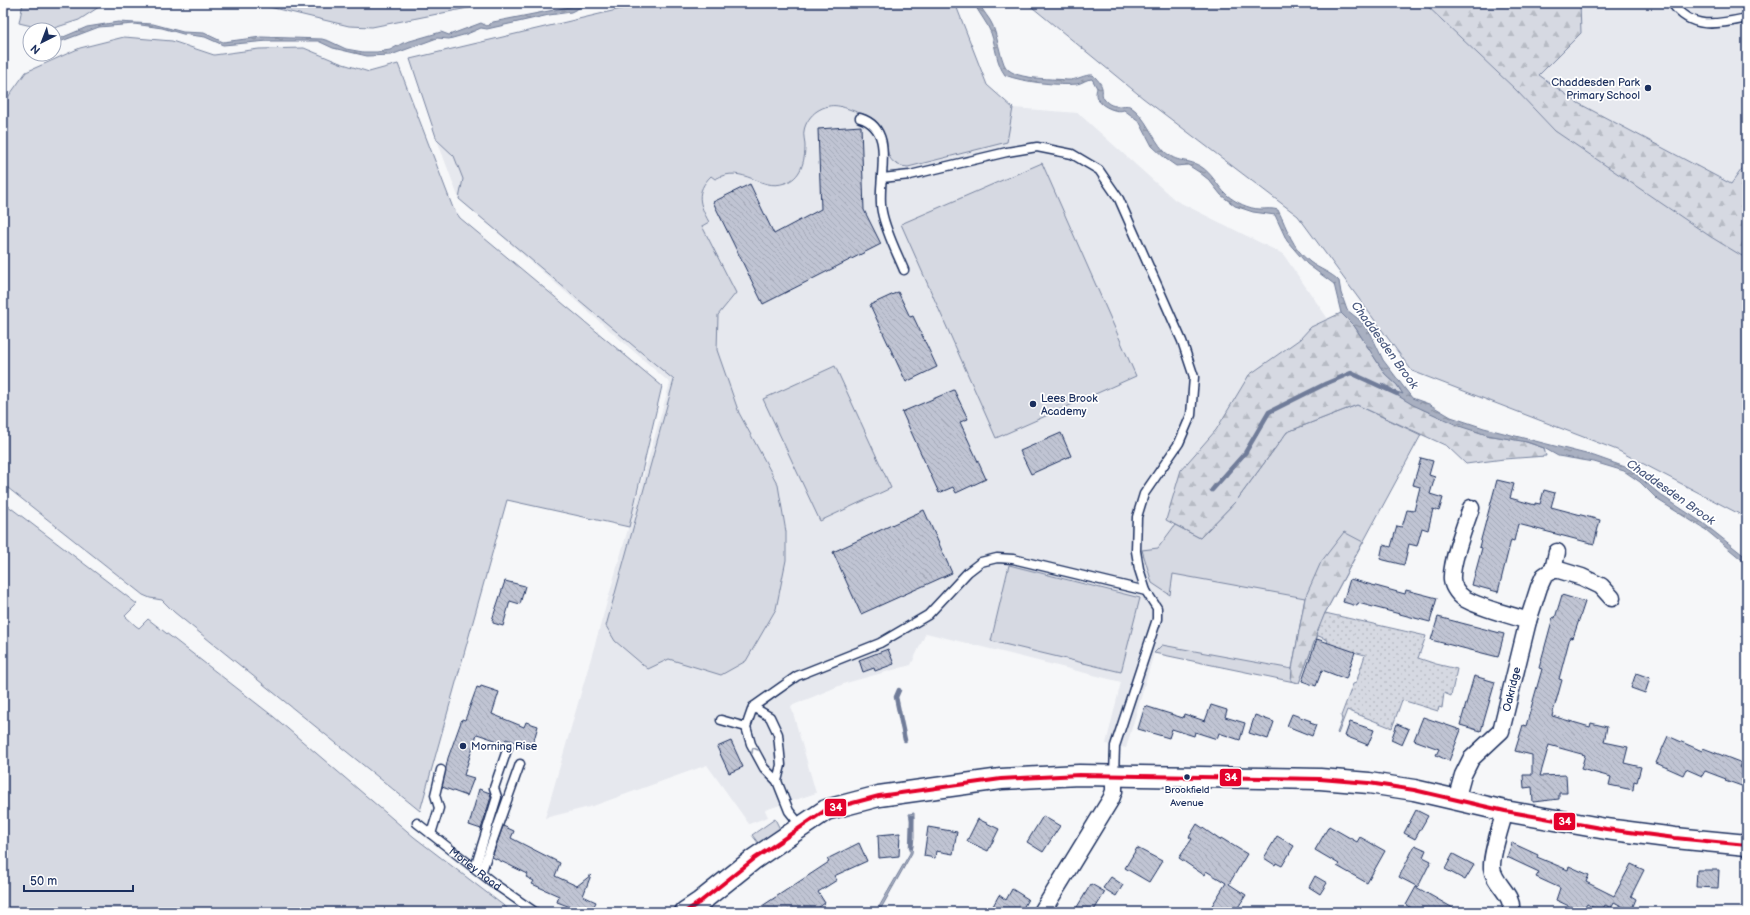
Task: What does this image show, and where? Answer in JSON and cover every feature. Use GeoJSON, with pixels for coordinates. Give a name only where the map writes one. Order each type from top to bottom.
{"type":"FeatureCollection","features":[{"type":"Feature","properties":{"kind":"street"},"geometry":{"type":"LineString","coordinates":[[1471,508],[1457,552],[1452,576],[1454,588],[1463,598],[1474,603],[1528,621]]}},
{"type":"Feature","properties":{"kind":"street","name":"Oakridge"},"geometry":{"type":"LineString","coordinates":[[1456,800],[1470,759],[1501,731],[1528,621],[1544,576],[1553,570],[1557,552]]}},
{"type":"Feature","properties":{"kind":"street"},"geometry":{"type":"LineString","coordinates":[[1553,570],[1582,576],[1601,586],[1612,598]]}},
{"type":"Feature","properties":{"kind":"street"},"geometry":{"type":"LineString","coordinates":[[685,912],[700,902],[754,859],[826,810],[879,796],[1002,779],[1079,775],[1114,775],[1320,780],[1369,783],[1405,788],[1505,811],[1606,828],[1675,838],[1747,845]]}},
{"type":"Feature","properties":{"kind":"street"},"geometry":{"type":"LineString","coordinates":[[1042,912],[1111,799],[1114,791],[1114,775]]}},
{"type":"Feature","properties":{"kind":"street"},"geometry":{"type":"LineString","coordinates":[[1505,811],[1497,838],[1492,868],[1495,879],[1511,900],[1511,912]]}},
{"type":"Feature","properties":{"kind":"lane"},"geometry":{"type":"LineString","coordinates":[[1672,3],[1676,9],[1688,19],[1703,23],[1718,24],[1747,18]]}},
{"type":"Feature","properties":{"kind":"lane"},"geometry":{"type":"LineString","coordinates":[[860,118],[872,123],[880,134],[882,140],[882,211],[904,270]]}},
{"type":"Feature","properties":{"kind":"lane"},"geometry":{"type":"LineString","coordinates":[[882,178],[910,175],[1008,152],[1037,147],[1072,154],[1099,170],[1119,199],[1182,341],[1194,376],[1192,415],[1179,442],[1144,494],[1137,517],[1136,551],[1139,569],[1146,591],[1157,608],[1157,619],[1115,746],[1114,775]]}},
{"type":"Feature","properties":{"kind":"lane"},"geometry":{"type":"LineString","coordinates":[[801,826],[789,811],[777,781],[764,768],[751,744],[746,727],[753,707],[797,676],[880,643],[928,615],[974,566],[989,559],[1013,559],[1146,591]]}},
{"type":"Feature","properties":{"kind":"lane"},"geometry":{"type":"LineString","coordinates":[[753,707],[770,717],[778,734],[781,765],[777,781]]}},
{"type":"Feature","properties":{"kind":"lane"},"geometry":{"type":"LineString","coordinates":[[721,720],[746,727]]}},
{"type":"Feature","properties":{"kind":"lane"},"geometry":{"type":"LineString","coordinates":[[478,871],[497,797],[494,788],[508,747]]}},
{"type":"Feature","properties":{"kind":"lane"},"geometry":{"type":"LineString","coordinates":[[478,871],[520,764]]}},
{"type":"Feature","properties":{"kind":"lane"},"geometry":{"type":"LineString","coordinates":[[431,834],[439,808],[435,795],[441,770]]}},
{"type":"Feature","properties":{"kind":"lane","name":"Morley Road"},"geometry":{"type":"LineString","coordinates":[[417,823],[478,871],[535,912]]}},
{"type":"Feature","properties":{"kind":"shaded area","name":"Lees Brook Academy"},"geometry":{"type":"Polygon","coordinates":[[[646,3],[955,3],[987,85],[1013,108],[1078,113],[1175,200],[1283,254],[1326,316],[1374,390],[1430,417],[1325,613],[1299,683],[1154,653],[1126,748],[1106,744],[1121,682],[926,633],[911,665],[846,683],[791,706],[816,793],[765,810],[768,817],[749,824],[707,765],[593,806],[545,818],[670,383],[459,199],[437,140],[410,59],[646,3]]]}},
{"type":"Feature","properties":{"kind":"shaded area","name":"Chaddesden Park Primary School"},"geometry":{"type":"Polygon","coordinates":[[[1517,3],[1747,3],[1747,213],[1575,112],[1524,64],[1517,3]]]}},
{"type":"Feature","properties":{"kind":"green space"},"geometry":{"type":"Polygon","coordinates":[[[23,3],[105,3],[79,20],[62,25],[62,22],[19,23],[23,3]]]}},
{"type":"Feature","properties":{"kind":"green space"},"geometry":{"type":"Polygon","coordinates":[[[230,3],[493,3],[372,27],[349,26],[265,6],[244,6],[230,3]]]}},
{"type":"Feature","properties":{"kind":"green space"},"geometry":{"type":"Polygon","coordinates":[[[646,3],[955,3],[987,85],[1013,108],[1007,142],[908,167],[893,162],[888,152],[883,132],[876,121],[842,107],[828,106],[817,111],[807,122],[804,133],[805,146],[803,163],[798,173],[790,181],[776,185],[768,184],[735,174],[725,175],[715,179],[711,176],[703,187],[700,198],[701,204],[709,222],[702,226],[736,293],[718,315],[717,350],[739,413],[778,485],[786,532],[786,560],[776,609],[746,661],[721,675],[669,659],[648,669],[615,641],[606,626],[674,380],[459,199],[463,179],[454,156],[437,140],[410,59],[646,3]]]}},
{"type":"Feature","properties":{"kind":"green space"},"geometry":{"type":"Polygon","coordinates":[[[1027,3],[1517,3],[1493,37],[1575,112],[1747,222],[1747,518],[1617,450],[1412,371],[1298,216],[1143,98],[1027,3]]]}},
{"type":"Feature","properties":{"kind":"green space"},"geometry":{"type":"Polygon","coordinates":[[[1424,3],[1580,3],[1581,33],[1539,75],[1578,103],[1731,184],[1747,162],[1747,213],[1743,219],[1747,222],[1747,259],[1711,237],[1555,131],[1515,89],[1424,3]]]}},
{"type":"Feature","properties":{"kind":"green space"},"geometry":{"type":"Polygon","coordinates":[[[124,37],[172,41],[214,55],[259,49],[304,48],[340,63],[369,72],[398,64],[453,208],[460,218],[662,386],[629,527],[507,500],[420,811],[174,612],[162,600],[143,595],[3,484],[3,104],[26,72],[48,62],[62,62],[62,56],[80,48],[124,37]]]}},
{"type":"Feature","properties":{"kind":"green space"},"geometry":{"type":"Polygon","coordinates":[[[1042,163],[1136,376],[996,438],[901,224],[1042,163]]]}},
{"type":"Feature","properties":{"kind":"green space"},"geometry":{"type":"Polygon","coordinates":[[[1341,313],[1355,327],[1385,374],[1397,385],[1403,394],[1396,392],[1385,384],[1395,394],[1424,410],[1487,435],[1523,441],[1544,448],[1546,456],[1466,464],[1447,446],[1357,405],[1287,432],[1237,500],[1200,538],[1166,520],[1181,470],[1216,430],[1249,375],[1300,339],[1311,327],[1341,313]]]}},
{"type":"Feature","properties":{"kind":"green space"},"geometry":{"type":"Polygon","coordinates":[[[835,366],[891,488],[820,521],[763,399],[835,366]]]}},
{"type":"Feature","properties":{"kind":"green space"},"geometry":{"type":"Polygon","coordinates":[[[1357,405],[1421,435],[1325,613],[1299,683],[1154,653],[1162,645],[1292,669],[1305,598],[1173,574],[1170,595],[1152,583],[1142,550],[1158,548],[1175,525],[1200,538],[1237,500],[1287,432],[1357,405]]]}},
{"type":"Feature","properties":{"kind":"green space"},"geometry":{"type":"Polygon","coordinates":[[[3,502],[137,604],[125,616],[136,626],[139,628],[148,619],[274,717],[414,837],[512,912],[3,912],[3,502]]]}},
{"type":"Feature","properties":{"kind":"green space"},"geometry":{"type":"Polygon","coordinates":[[[1344,532],[1363,542],[1325,613],[1299,683],[1291,681],[1305,598],[1321,562],[1344,532]]]}},
{"type":"Feature","properties":{"kind":"green space"},"geometry":{"type":"Polygon","coordinates":[[[1009,565],[1140,598],[1121,672],[991,641],[1009,565]]]}},
{"type":"Feature","properties":{"kind":"green space"},"geometry":{"type":"Polygon","coordinates":[[[1325,613],[1426,636],[1418,658],[1457,669],[1451,696],[1444,693],[1442,708],[1439,707],[1438,711],[1402,700],[1392,728],[1347,710],[1338,734],[1337,733],[1342,720],[1341,716],[1353,684],[1356,683],[1365,655],[1326,645],[1328,640],[1316,635],[1325,613]]]}},
{"type":"Feature","properties":{"kind":"green space"},"geometry":{"type":"Polygon","coordinates":[[[775,819],[780,829],[759,844],[752,835],[775,819]]]}},
{"type":"Feature","properties":{"kind":"water"},"geometry":{"type":"Polygon","coordinates":[[[580,3],[600,3],[597,5],[581,7],[571,12],[549,15],[487,29],[481,28],[449,39],[437,38],[391,55],[367,56],[333,48],[318,41],[268,41],[223,45],[205,37],[134,24],[99,27],[62,41],[62,38],[87,27],[118,22],[153,24],[183,32],[204,33],[223,42],[261,37],[322,39],[346,49],[363,52],[377,52],[390,50],[403,43],[441,32],[449,35],[481,23],[487,26],[493,22],[569,7],[580,3]]]}},
{"type":"Feature","properties":{"kind":"water"},"geometry":{"type":"Polygon","coordinates":[[[974,3],[979,3],[992,23],[1002,59],[1008,69],[1023,76],[1042,79],[1070,80],[1093,75],[1101,84],[1104,99],[1112,105],[1126,105],[1136,111],[1141,116],[1160,146],[1173,158],[1200,166],[1208,172],[1227,195],[1238,203],[1256,209],[1278,210],[1291,238],[1304,257],[1339,281],[1341,293],[1347,310],[1361,321],[1370,332],[1383,360],[1412,398],[1429,404],[1451,417],[1484,428],[1594,456],[1628,468],[1662,496],[1703,523],[1747,558],[1747,564],[1706,530],[1658,500],[1640,482],[1624,471],[1594,462],[1558,456],[1544,448],[1527,442],[1487,435],[1459,426],[1413,405],[1395,394],[1381,383],[1396,392],[1403,394],[1397,385],[1385,374],[1355,327],[1341,313],[1334,284],[1307,264],[1287,241],[1275,215],[1253,212],[1235,206],[1221,195],[1209,180],[1199,172],[1188,165],[1176,166],[1166,159],[1152,146],[1139,121],[1124,110],[1114,110],[1100,103],[1096,97],[1097,88],[1092,79],[1077,84],[1061,84],[1041,83],[1005,75],[998,60],[993,38],[974,3]]]}},
{"type":"Feature","properties":{"kind":"water"},"geometry":{"type":"Polygon","coordinates":[[[914,813],[912,853],[879,912],[876,912],[910,853],[912,827],[909,814],[914,813]]]}},
{"type":"Feature","properties":{"kind":"building"},"geometry":{"type":"Polygon","coordinates":[[[861,126],[864,210],[881,244],[763,304],[713,202],[750,184],[774,234],[821,209],[818,129],[861,126]]]}},
{"type":"Feature","properties":{"kind":"building"},"geometry":{"type":"Polygon","coordinates":[[[898,292],[910,317],[913,316],[937,367],[906,382],[870,305],[898,292]]]}},
{"type":"Feature","properties":{"kind":"building"},"geometry":{"type":"Polygon","coordinates":[[[954,390],[968,419],[960,422],[986,479],[956,493],[953,487],[939,493],[902,412],[954,390]]]}},
{"type":"Feature","properties":{"kind":"building"},"geometry":{"type":"Polygon","coordinates":[[[1061,433],[1071,456],[1031,474],[1020,451],[1061,433]]]}},
{"type":"Feature","properties":{"kind":"building"},"geometry":{"type":"Polygon","coordinates":[[[1421,458],[1433,461],[1429,475],[1435,477],[1430,494],[1443,498],[1439,511],[1433,509],[1428,530],[1422,528],[1417,546],[1409,544],[1404,565],[1380,559],[1383,545],[1391,547],[1397,526],[1402,527],[1407,510],[1414,511],[1420,487],[1413,485],[1421,458]]]}},
{"type":"Feature","properties":{"kind":"building"},"geometry":{"type":"Polygon","coordinates":[[[1497,480],[1514,484],[1510,498],[1535,505],[1535,503],[1540,504],[1544,490],[1555,493],[1551,507],[1600,520],[1594,544],[1518,524],[1514,541],[1511,540],[1498,592],[1472,585],[1482,548],[1479,547],[1497,480]]]}},
{"type":"Feature","properties":{"kind":"building"},"geometry":{"type":"Polygon","coordinates":[[[924,510],[952,573],[861,614],[833,552],[924,510]]]}},
{"type":"Feature","properties":{"kind":"building"},"geometry":{"type":"Polygon","coordinates":[[[1350,579],[1405,594],[1406,590],[1437,598],[1430,622],[1358,603],[1357,606],[1343,602],[1350,579]]]}},
{"type":"Feature","properties":{"kind":"building"},"geometry":{"type":"Polygon","coordinates":[[[505,581],[525,586],[520,604],[510,601],[503,626],[493,623],[492,620],[505,581]]]}},
{"type":"Feature","properties":{"kind":"building"},"geometry":{"type":"Polygon","coordinates":[[[1562,595],[1585,602],[1573,638],[1570,637],[1559,679],[1562,680],[1552,716],[1590,727],[1591,723],[1607,727],[1604,742],[1628,747],[1624,763],[1641,767],[1637,782],[1634,781],[1633,790],[1609,785],[1611,777],[1581,769],[1585,755],[1549,745],[1540,776],[1566,775],[1567,793],[1559,793],[1559,799],[1533,802],[1532,787],[1524,788],[1523,775],[1532,775],[1532,755],[1515,751],[1523,725],[1526,726],[1542,669],[1539,668],[1553,617],[1555,618],[1562,595]]]}},
{"type":"Feature","properties":{"kind":"building"},"geometry":{"type":"Polygon","coordinates":[[[1438,617],[1504,634],[1498,657],[1431,640],[1438,617]]]}},
{"type":"Feature","properties":{"kind":"building"},"geometry":{"type":"Polygon","coordinates":[[[1317,639],[1355,652],[1346,679],[1322,670],[1316,686],[1302,681],[1317,639]]]}},
{"type":"Feature","properties":{"kind":"building"},"geometry":{"type":"Polygon","coordinates":[[[888,649],[894,664],[875,671],[874,668],[863,672],[859,660],[888,649]]]}},
{"type":"Feature","properties":{"kind":"building"},"geometry":{"type":"Polygon","coordinates":[[[1636,673],[1650,678],[1645,693],[1631,688],[1636,673]]]}},
{"type":"Feature","properties":{"kind":"building"},"geometry":{"type":"Polygon","coordinates":[[[1474,676],[1495,682],[1481,731],[1460,725],[1474,676]]]}},
{"type":"Feature","properties":{"kind":"building","name":"Morning Rise"},"geometry":{"type":"Polygon","coordinates":[[[481,686],[499,692],[492,714],[524,727],[526,722],[538,726],[532,747],[506,739],[504,743],[477,734],[464,775],[474,778],[467,796],[442,787],[448,758],[462,719],[465,720],[477,687],[480,688],[481,686]]]}},
{"type":"Feature","properties":{"kind":"building"},"geometry":{"type":"Polygon","coordinates":[[[1211,705],[1227,710],[1225,717],[1245,723],[1240,740],[1219,733],[1217,739],[1195,732],[1194,736],[1172,729],[1169,738],[1138,729],[1145,706],[1183,718],[1184,714],[1205,721],[1211,705]]]}},
{"type":"Feature","properties":{"kind":"building"},"geometry":{"type":"Polygon","coordinates":[[[1292,714],[1311,721],[1310,723],[1316,725],[1312,736],[1287,726],[1292,714]]]}},
{"type":"Feature","properties":{"kind":"building"},"geometry":{"type":"Polygon","coordinates":[[[1255,715],[1274,722],[1268,739],[1249,733],[1255,715]]]}},
{"type":"Feature","properties":{"kind":"building"},"geometry":{"type":"Polygon","coordinates":[[[1423,717],[1461,730],[1449,761],[1436,755],[1439,749],[1414,740],[1423,717]]]}},
{"type":"Feature","properties":{"kind":"building"},"geometry":{"type":"Polygon","coordinates":[[[1350,722],[1374,730],[1368,745],[1345,736],[1350,722]]]}},
{"type":"Feature","properties":{"kind":"building"},"geometry":{"type":"Polygon","coordinates":[[[1397,724],[1409,729],[1402,745],[1391,740],[1397,724]]]}},
{"type":"Feature","properties":{"kind":"building"},"geometry":{"type":"Polygon","coordinates":[[[1668,736],[1702,751],[1703,748],[1742,763],[1740,767],[1747,769],[1747,788],[1705,771],[1702,776],[1686,769],[1683,775],[1656,763],[1668,736]]]}},
{"type":"Feature","properties":{"kind":"building"},"geometry":{"type":"Polygon","coordinates":[[[731,741],[743,767],[729,773],[717,747],[731,741]]]}},
{"type":"Feature","properties":{"kind":"building"},"geometry":{"type":"Polygon","coordinates":[[[479,789],[490,793],[491,797],[481,829],[469,825],[479,789]]]}},
{"type":"Feature","properties":{"kind":"building"},"geometry":{"type":"Polygon","coordinates":[[[1416,810],[1428,816],[1415,839],[1404,833],[1416,810]]]}},
{"type":"Feature","properties":{"kind":"building"},"geometry":{"type":"Polygon","coordinates":[[[1043,816],[1060,826],[1043,852],[1027,842],[1043,816]]]}},
{"type":"Feature","properties":{"kind":"building"},"geometry":{"type":"Polygon","coordinates":[[[978,819],[999,829],[988,851],[967,841],[978,819]]]}},
{"type":"Feature","properties":{"kind":"building"},"geometry":{"type":"Polygon","coordinates":[[[1197,824],[1220,840],[1221,838],[1247,854],[1229,884],[1246,895],[1235,912],[1208,912],[1226,883],[1206,871],[1204,875],[1179,858],[1192,839],[1189,837],[1197,824]]]}},
{"type":"Feature","properties":{"kind":"building"},"geometry":{"type":"Polygon","coordinates":[[[503,826],[514,831],[511,838],[560,863],[555,876],[577,886],[591,875],[583,896],[596,902],[591,912],[584,912],[557,902],[559,896],[532,884],[534,881],[526,877],[528,874],[492,857],[503,826]]]}},
{"type":"Feature","properties":{"kind":"building"},"geometry":{"type":"Polygon","coordinates":[[[1329,826],[1357,842],[1360,837],[1385,851],[1367,883],[1337,866],[1339,864],[1315,850],[1329,826]]]}},
{"type":"Feature","properties":{"kind":"building"},"geometry":{"type":"Polygon","coordinates":[[[928,827],[957,832],[953,854],[936,851],[935,858],[924,856],[928,827]]]}},
{"type":"Feature","properties":{"kind":"building"},"geometry":{"type":"Polygon","coordinates":[[[900,833],[899,856],[879,858],[878,835],[900,833]]]}},
{"type":"Feature","properties":{"kind":"building"},"geometry":{"type":"Polygon","coordinates":[[[1277,836],[1294,846],[1282,866],[1276,863],[1275,865],[1264,858],[1277,836]]]}},
{"type":"Feature","properties":{"kind":"building"},"geometry":{"type":"Polygon","coordinates":[[[859,843],[867,861],[834,876],[837,880],[818,892],[825,903],[812,912],[753,912],[829,862],[827,859],[859,843]]]}},
{"type":"Feature","properties":{"kind":"building"},"geometry":{"type":"Polygon","coordinates":[[[1512,843],[1538,855],[1537,857],[1568,870],[1569,866],[1589,875],[1586,882],[1614,896],[1631,864],[1644,870],[1631,896],[1636,899],[1631,911],[1614,902],[1611,908],[1605,905],[1601,912],[1587,904],[1582,912],[1556,900],[1560,888],[1536,877],[1539,872],[1507,857],[1512,843]]]}},
{"type":"Feature","properties":{"kind":"building"},"geometry":{"type":"Polygon","coordinates":[[[1415,845],[1426,850],[1423,857],[1431,861],[1418,887],[1399,877],[1415,845]]]}},
{"type":"Feature","properties":{"kind":"building"},"geometry":{"type":"Polygon","coordinates":[[[1137,848],[1162,861],[1149,882],[1125,868],[1137,848]]]}},
{"type":"Feature","properties":{"kind":"building"},"geometry":{"type":"Polygon","coordinates":[[[1453,854],[1474,865],[1465,880],[1445,869],[1453,854]]]}},
{"type":"Feature","properties":{"kind":"building"},"geometry":{"type":"Polygon","coordinates":[[[1697,870],[1719,870],[1718,888],[1696,887],[1697,870]]]}},
{"type":"Feature","properties":{"kind":"building"},"geometry":{"type":"Polygon","coordinates":[[[1315,876],[1327,883],[1320,894],[1309,887],[1315,876]]]}},
{"type":"Feature","properties":{"kind":"building"},"geometry":{"type":"Polygon","coordinates":[[[1111,877],[1123,885],[1116,896],[1103,888],[1111,877]]]}},
{"type":"Feature","properties":{"kind":"building"},"geometry":{"type":"Polygon","coordinates":[[[1091,884],[1105,892],[1093,912],[1074,912],[1091,884]]]}},
{"type":"Feature","properties":{"kind":"building"},"geometry":{"type":"Polygon","coordinates":[[[1416,887],[1460,912],[1418,912],[1406,905],[1416,887]]]}},
{"type":"Feature","properties":{"kind":"building"},"geometry":{"type":"Polygon","coordinates":[[[1012,889],[1028,899],[1022,910],[1024,912],[1000,912],[993,906],[999,895],[1006,900],[1012,889]]]}},
{"type":"Feature","properties":{"kind":"waterway"},"geometry":{"type":"LineString","coordinates":[[1212,490],[1245,453],[1269,412],[1325,384],[1351,373],[1397,394]]}},
{"type":"Feature","properties":{"kind":"waterway"},"geometry":{"type":"LineString","coordinates":[[899,690],[896,697],[905,740]]}},
{"type":"Feature","properties":{"kind":"waterway"},"geometry":{"type":"LineString","coordinates":[[911,847],[912,817]]}},
{"type":"Feature","properties":{"kind":"transit line","name":"34"},"geometry":{"type":"LineString","coordinates":[[685,912],[700,902],[754,859],[826,810],[879,796],[1001,779],[1079,775],[1320,779],[1369,783],[1414,790],[1505,811],[1606,829],[1747,845]]}},
{"type":"Feature","properties":{"kind":"place","name":"Chaddesden Park Primary School"},"geometry":{"type":"Point","coordinates":[1648,88]}},
{"type":"Feature","properties":{"kind":"place","name":"Lees Brook Academy"},"geometry":{"type":"Point","coordinates":[1033,404]}},
{"type":"Feature","properties":{"kind":"place","name":"Morning Rise"},"geometry":{"type":"Point","coordinates":[463,746]}},
{"type":"Feature","properties":{"kind":"place","name":"Brookfield Avenue"},"geometry":{"type":"Point","coordinates":[1187,777]}},
{"type":"Feature","properties":{"kind":"water label","name":"Chaddesden Brook"},"geometry":{"type":"Point","coordinates":[1385,345]}},
{"type":"Feature","properties":{"kind":"water label","name":"Chaddesden Brook"},"geometry":{"type":"Point","coordinates":[1671,492]}}]}
